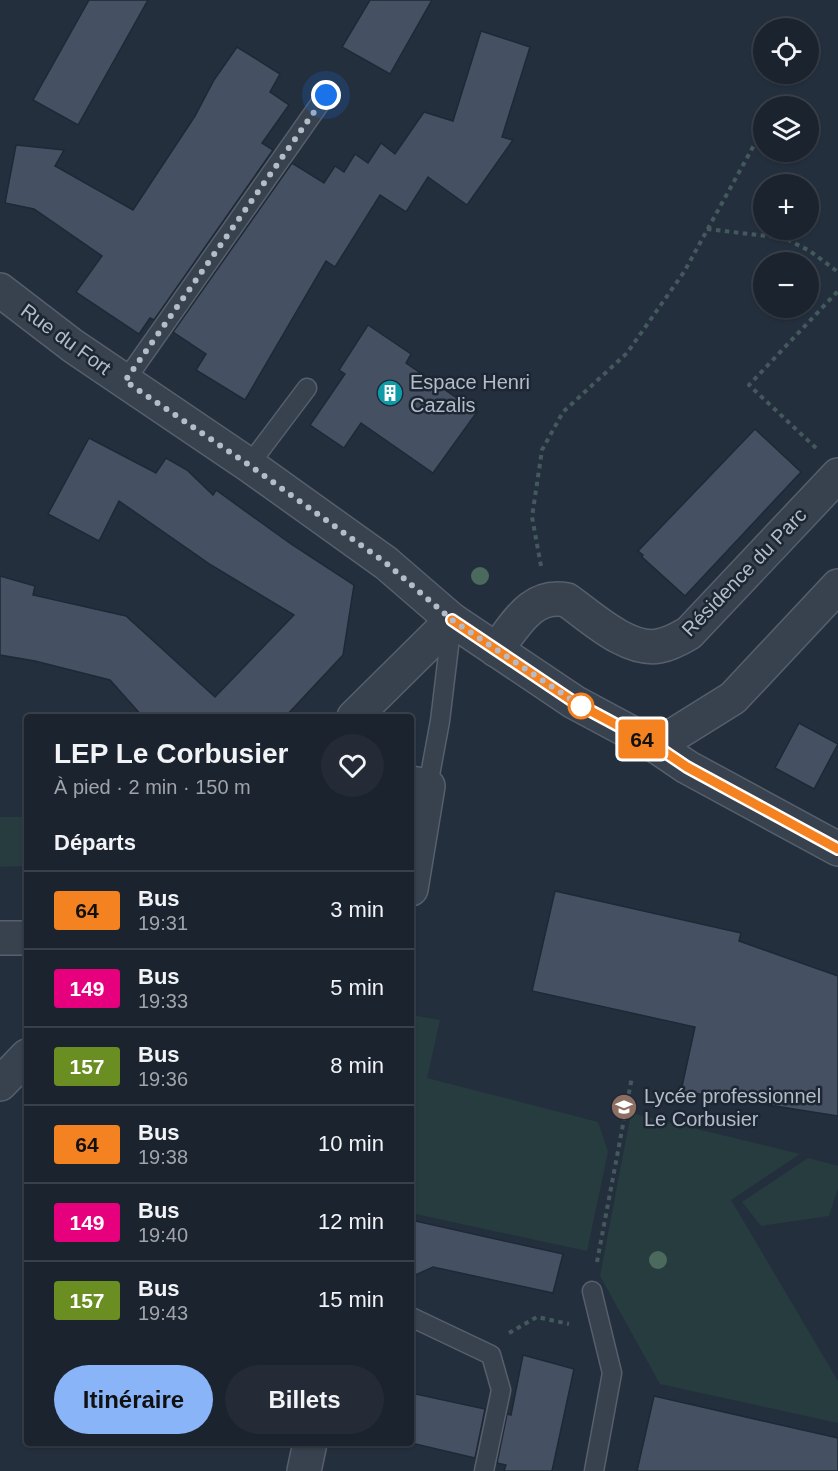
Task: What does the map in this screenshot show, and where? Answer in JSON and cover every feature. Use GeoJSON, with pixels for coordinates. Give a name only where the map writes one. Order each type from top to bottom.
{"type":"FeatureCollection","features":[{"type":"Feature","properties":{"kind":"street","name":"Rue du Fort"},"geometry":{"type":"LineString","coordinates":[[0,290],[73,346],[249,465],[386,563],[452,620],[496,650],[574,702],[656,746],[687,767],[838,849]]}},
{"type":"Feature","properties":{"kind":"street","name":"Résidence du Parc"},"geometry":{"type":"LineString","coordinates":[[547,599],[567,600],[627,642],[656,647],[674,642],[689,633],[830,464]]}},
{"type":"Feature","properties":{"kind":"street"},"geometry":{"type":"LineString","coordinates":[[656,746],[733,698],[838,586]]}},
{"type":"Feature","properties":{"kind":"street"},"geometry":{"type":"LineString","coordinates":[[496,650],[531,606],[547,599]]}},
{"type":"Feature","properties":{"kind":"street"},"geometry":{"type":"LineString","coordinates":[[357,714],[452,620]]}},
{"type":"Feature","properties":{"kind":"street"},"geometry":{"type":"LineString","coordinates":[[414,854],[420,785]]}},
{"type":"Feature","properties":{"kind":"street"},"geometry":{"type":"LineString","coordinates":[[0,938],[24,938]]}},
{"type":"Feature","properties":{"kind":"street"},"geometry":{"type":"LineString","coordinates":[[0,1084],[24,1059]]}},
{"type":"Feature","properties":{"kind":"street"},"geometry":{"type":"LineString","coordinates":[[304,1471],[309,1446]]}},
{"type":"Feature","properties":{"kind":"lane"},"geometry":{"type":"LineString","coordinates":[[125,381],[326,95]]}},
{"type":"Feature","properties":{"kind":"lane"},"geometry":{"type":"LineString","coordinates":[[249,465],[307,388]]}},
{"type":"Feature","properties":{"kind":"lane"},"geometry":{"type":"LineString","coordinates":[[420,785],[440,721],[452,620]]}},
{"type":"Feature","properties":{"kind":"lane"},"geometry":{"type":"LineString","coordinates":[[592,1291],[612,1373],[594,1471]]}},
{"type":"Feature","properties":{"kind":"lane"},"geometry":{"type":"LineString","coordinates":[[414,1318],[491,1355],[501,1390],[484,1471]]}},
{"type":"Feature","properties":{"kind":"path"},"geometry":{"type":"LineString","coordinates":[[547,599],[532,517],[542,450],[563,412],[627,354],[684,272],[753,147]]}},
{"type":"Feature","properties":{"kind":"path"},"geometry":{"type":"LineString","coordinates":[[707,229],[784,238],[810,251],[838,272]]}},
{"type":"Feature","properties":{"kind":"path"},"geometry":{"type":"LineString","coordinates":[[830,464],[749,385],[838,291]]}},
{"type":"Feature","properties":{"kind":"path"},"geometry":{"type":"LineString","coordinates":[[592,1291],[633,1077]]}},
{"type":"Feature","properties":{"kind":"path"},"geometry":{"type":"LineString","coordinates":[[537,1317],[575,1325]]}},
{"type":"Feature","properties":{"kind":"green space"},"geometry":{"type":"Polygon","coordinates":[[[0,817],[23,817],[23,866],[0,867],[0,817]]]}},
{"type":"Feature","properties":{"kind":"green space"},"geometry":{"type":"Polygon","coordinates":[[[414,1016],[440,1020],[427,1078],[598,1122],[608,1152],[587,1251],[414,1214],[414,1016]]]}},
{"type":"Feature","properties":{"kind":"green space"},"geometry":{"type":"Polygon","coordinates":[[[631,1113],[800,1154],[731,1200],[838,1381],[838,1423],[660,1384],[600,1276],[631,1113]]]}},
{"type":"Feature","properties":{"kind":"green space"},"geometry":{"type":"Polygon","coordinates":[[[808,1158],[838,1166],[838,1188],[829,1216],[761,1226],[742,1202],[808,1158]]]}},
{"type":"Feature","properties":{"kind":"building"},"geometry":{"type":"Polygon","coordinates":[[[89,0],[148,0],[78,125],[33,100],[89,0]]]}},
{"type":"Feature","properties":{"kind":"building"},"geometry":{"type":"Polygon","coordinates":[[[370,0],[432,0],[390,74],[342,47],[370,0]]]}},
{"type":"Feature","properties":{"kind":"building"},"geometry":{"type":"Polygon","coordinates":[[[481,31],[530,47],[502,137],[513,140],[467,205],[428,177],[406,212],[380,195],[335,267],[326,261],[245,400],[196,370],[206,354],[173,332],[292,163],[324,183],[335,166],[344,172],[355,154],[368,163],[381,143],[395,154],[424,112],[453,121],[481,31]]]}},
{"type":"Feature","properties":{"kind":"building"},"geometry":{"type":"Polygon","coordinates":[[[237,47],[280,74],[270,92],[289,105],[262,143],[273,150],[154,320],[150,318],[139,334],[76,292],[102,256],[34,209],[5,203],[16,145],[64,150],[55,166],[133,210],[237,47]]]}},
{"type":"Feature","properties":{"kind":"building","name":"Espace Henri Cazalis"},"geometry":{"type":"Polygon","coordinates":[[[368,325],[411,354],[406,363],[477,412],[433,473],[361,423],[344,448],[310,425],[345,374],[339,370],[368,325]]]}},
{"type":"Feature","properties":{"kind":"building"},"geometry":{"type":"Polygon","coordinates":[[[755,429],[801,472],[685,596],[638,551],[755,429]]]}},
{"type":"Feature","properties":{"kind":"building"},"geometry":{"type":"Polygon","coordinates":[[[89,438],[156,473],[166,458],[187,470],[213,495],[216,490],[291,544],[354,585],[343,655],[288,714],[140,714],[110,680],[35,661],[0,655],[0,576],[35,586],[33,595],[126,616],[215,697],[294,615],[211,565],[119,501],[99,541],[48,514],[89,438]]]}},
{"type":"Feature","properties":{"kind":"building"},"geometry":{"type":"Polygon","coordinates":[[[799,723],[838,744],[814,789],[775,768],[799,723]]]}},
{"type":"Feature","properties":{"kind":"building"},"geometry":{"type":"Polygon","coordinates":[[[555,891],[741,933],[739,941],[838,976],[838,1116],[681,1091],[695,1027],[532,991],[555,891]]]}},
{"type":"Feature","properties":{"kind":"building"},"geometry":{"type":"Polygon","coordinates":[[[414,1221],[563,1254],[553,1293],[433,1267],[414,1276],[414,1221]]]}},
{"type":"Feature","properties":{"kind":"building"},"geometry":{"type":"Polygon","coordinates":[[[523,1355],[574,1369],[552,1471],[504,1471],[506,1465],[497,1463],[507,1414],[511,1415],[523,1355]]]}},
{"type":"Feature","properties":{"kind":"building"},"geometry":{"type":"Polygon","coordinates":[[[414,1394],[485,1409],[475,1458],[414,1444],[414,1394]]]}},
{"type":"Feature","properties":{"kind":"building"},"geometry":{"type":"Polygon","coordinates":[[[654,1396],[838,1438],[838,1471],[637,1471],[654,1396]]]}},
{"type":"Feature","properties":{"kind":"bus line","name":"64"},"geometry":{"type":"LineString","coordinates":[[452,620],[574,702],[656,746],[687,767],[838,849]]}},
{"type":"Feature","properties":{"kind":"place","name":"Espace Henri Cazalis"},"geometry":{"type":"Point","coordinates":[390,393]}},
{"type":"Feature","properties":{"kind":"place","name":"Lycée professionnel Le Corbusier"},"geometry":{"type":"Point","coordinates":[624,1107]}},
{"type":"Feature","properties":{"kind":"route"},"geometry":{"type":"LineString","coordinates":[[326,95],[125,381],[249,465],[386,563],[452,620],[581,706]]}}]}
